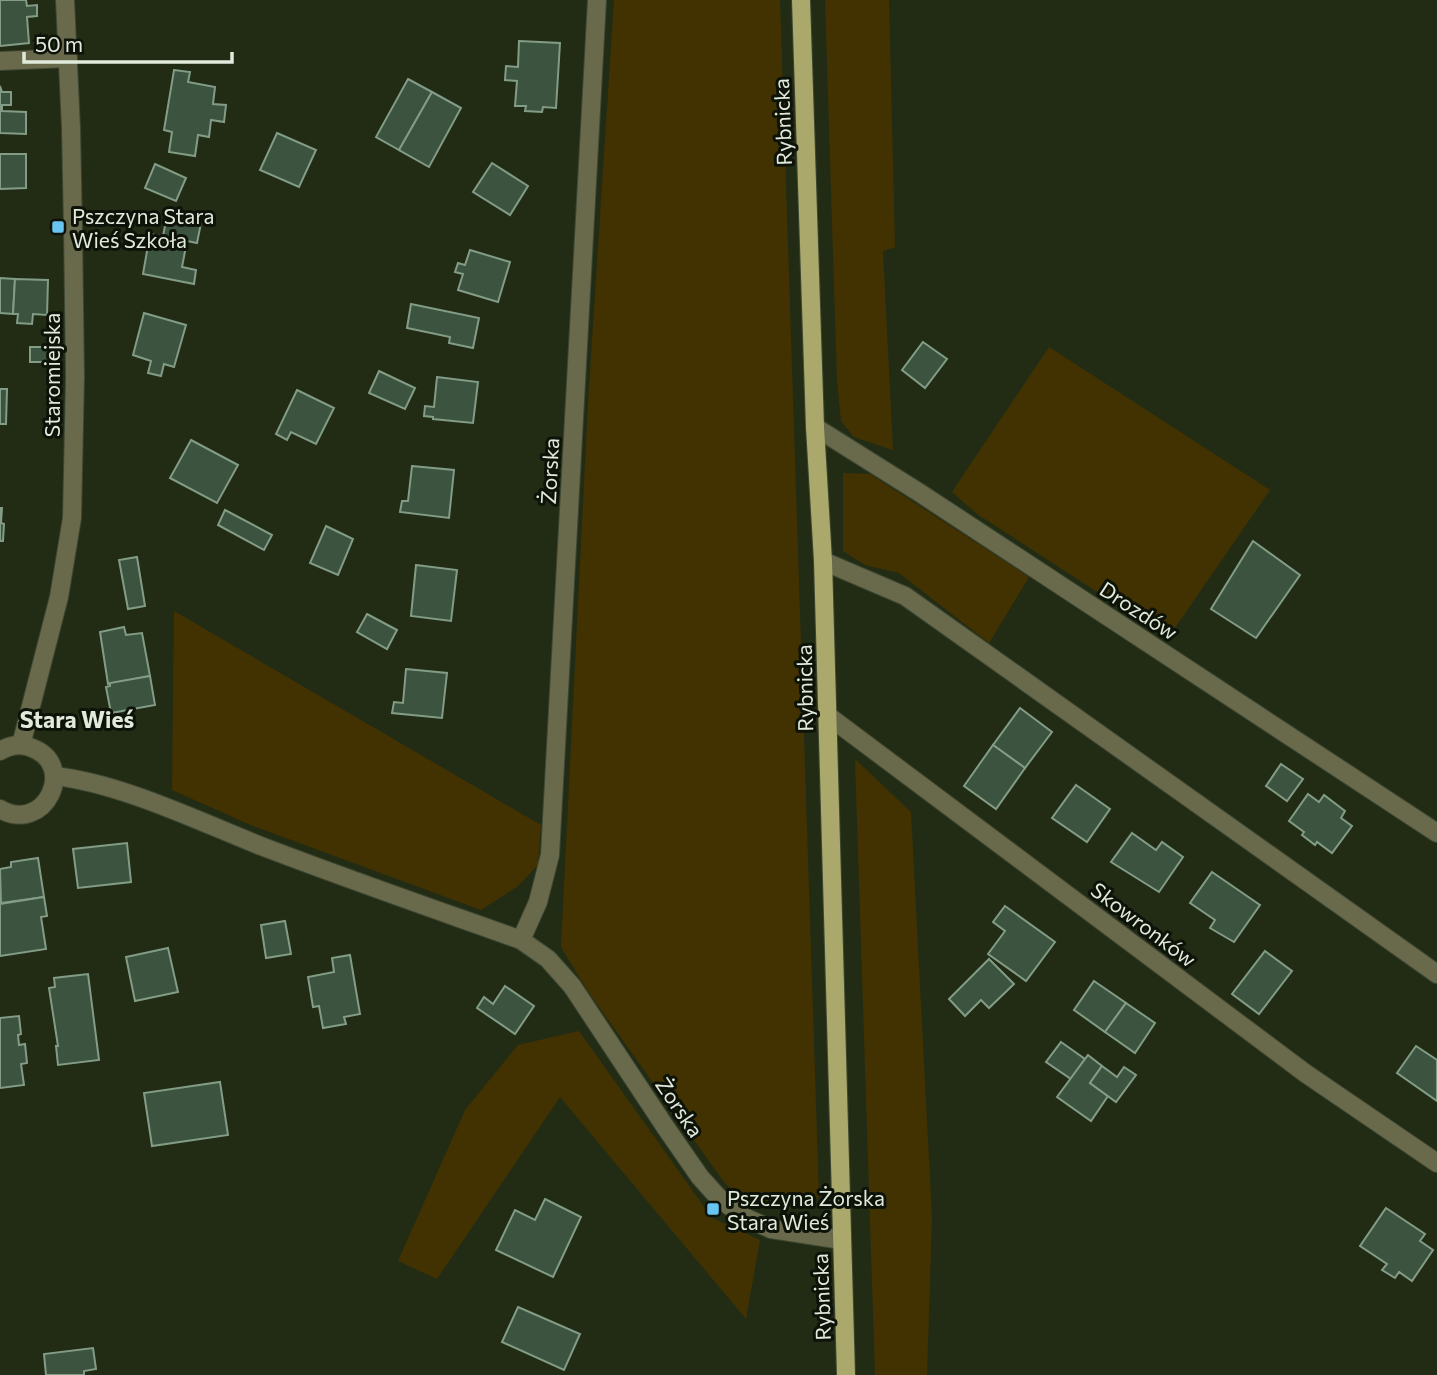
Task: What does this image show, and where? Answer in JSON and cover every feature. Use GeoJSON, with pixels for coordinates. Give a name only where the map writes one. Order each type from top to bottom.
{"type":"FeatureCollection","features":[{"type":"Feature","properties":{"kind":"main road","name":"Rybnicka"},"geometry":{"type":"LineString","coordinates":[[802,0],[815,427],[823,561],[846,1375]]}},
{"type":"Feature","properties":{"kind":"street","name":"Staromiejska"},"geometry":{"type":"LineString","coordinates":[[21,745],[59,597],[72,519],[75,377],[71,128],[65,0]]}},
{"type":"Feature","properties":{"kind":"street","name":"Żorska"},"geometry":{"type":"LineString","coordinates":[[521,940],[538,902],[550,855],[597,0]]}},
{"type":"Feature","properties":{"kind":"street"},"geometry":{"type":"LineString","coordinates":[[0,61],[68,58]]}},
{"type":"Feature","properties":{"kind":"street","name":"Drozdów"},"geometry":{"type":"LineString","coordinates":[[815,427],[920,493],[1437,833]]}},
{"type":"Feature","properties":{"kind":"street"},"geometry":{"type":"LineString","coordinates":[[823,561],[905,596],[1437,974]]}},
{"type":"Feature","properties":{"kind":"street","name":"Skowronków"},"geometry":{"type":"LineString","coordinates":[[827,715],[1305,1073],[1437,1163]]}},
{"type":"Feature","properties":{"kind":"street"},"geometry":{"type":"LineString","coordinates":[[0,751],[21,745],[40,751],[52,767],[54,776],[50,797],[34,812],[13,815],[0,809]]}},
{"type":"Feature","properties":{"kind":"street","name":"Żorska"},"geometry":{"type":"LineString","coordinates":[[54,776],[125,793],[316,867],[521,940],[548,959],[572,986],[666,1128],[700,1177],[718,1197],[744,1217],[771,1229],[842,1240]]}},
{"type":"Feature","properties":{"kind":"shaded area"},"geometry":{"type":"Polygon","coordinates":[[[614,0],[780,0],[819,1197],[794,1209],[742,1201],[724,1182],[589,993],[561,947],[588,403],[614,0]]]}},
{"type":"Feature","properties":{"kind":"shaded area"},"geometry":{"type":"Polygon","coordinates":[[[825,0],[889,0],[895,247],[883,251],[893,450],[854,437],[841,421],[837,381],[825,0]]]}},
{"type":"Feature","properties":{"kind":"shaded area"},"geometry":{"type":"Polygon","coordinates":[[[1049,347],[1270,490],[1168,638],[977,514],[952,492],[1049,347]]]}},
{"type":"Feature","properties":{"kind":"shaded area"},"geometry":{"type":"Polygon","coordinates":[[[843,473],[870,474],[1029,577],[989,643],[899,573],[865,565],[843,551],[843,473]]]}},
{"type":"Feature","properties":{"kind":"shaded area"},"geometry":{"type":"Polygon","coordinates":[[[174,611],[541,825],[538,865],[518,886],[481,910],[253,826],[172,790],[174,611]]]}},
{"type":"Feature","properties":{"kind":"shaded area"},"geometry":{"type":"Polygon","coordinates":[[[855,759],[911,812],[932,1218],[927,1375],[875,1375],[855,759]]]}},
{"type":"Feature","properties":{"kind":"shaded area"},"geometry":{"type":"Polygon","coordinates":[[[579,1031],[712,1218],[760,1240],[746,1319],[560,1097],[437,1279],[398,1261],[465,1110],[518,1045],[579,1031]]]}},
{"type":"Feature","properties":{"kind":"building"},"geometry":{"type":"Polygon","coordinates":[[[0,0],[26,0],[27,6],[37,5],[37,16],[27,17],[29,43],[0,46],[0,0]]]}},
{"type":"Feature","properties":{"kind":"building"},"geometry":{"type":"Polygon","coordinates":[[[519,41],[560,43],[556,108],[543,107],[542,112],[525,111],[526,106],[515,106],[517,81],[505,80],[506,66],[518,67],[519,41]]]}},
{"type":"Feature","properties":{"kind":"building"},"geometry":{"type":"Polygon","coordinates":[[[174,70],[190,72],[188,82],[215,87],[213,104],[226,105],[224,122],[211,120],[209,137],[198,135],[195,156],[169,152],[172,132],[164,130],[174,70]]]}},
{"type":"Feature","properties":{"kind":"building"},"geometry":{"type":"Polygon","coordinates":[[[408,79],[432,92],[399,150],[376,137],[408,79]]]}},
{"type":"Feature","properties":{"kind":"building"},"geometry":{"type":"Polygon","coordinates":[[[0,86],[2,92],[11,92],[11,105],[2,105],[2,111],[26,112],[26,134],[0,133],[0,86]]]}},
{"type":"Feature","properties":{"kind":"building"},"geometry":{"type":"Polygon","coordinates":[[[432,92],[461,108],[429,167],[399,150],[432,92]]]}},
{"type":"Feature","properties":{"kind":"building"},"geometry":{"type":"Polygon","coordinates":[[[277,133],[316,150],[299,187],[260,170],[277,133]]]}},
{"type":"Feature","properties":{"kind":"building"},"geometry":{"type":"Polygon","coordinates":[[[0,154],[26,154],[26,188],[0,189],[0,154]]]}},
{"type":"Feature","properties":{"kind":"building"},"geometry":{"type":"Polygon","coordinates":[[[492,163],[528,186],[510,215],[473,192],[492,163]]]}},
{"type":"Feature","properties":{"kind":"building"},"geometry":{"type":"Polygon","coordinates":[[[155,164],[186,178],[176,201],[145,188],[155,164]]]}},
{"type":"Feature","properties":{"kind":"building"},"geometry":{"type":"Polygon","coordinates":[[[167,216],[201,223],[197,243],[163,236],[167,216]]]}},
{"type":"Feature","properties":{"kind":"building"},"geometry":{"type":"Polygon","coordinates":[[[150,234],[187,241],[182,267],[196,270],[194,284],[143,274],[150,234]]]}},
{"type":"Feature","properties":{"kind":"building"},"geometry":{"type":"Polygon","coordinates":[[[470,250],[510,262],[498,302],[458,290],[463,274],[455,272],[458,263],[465,265],[470,250]]]}},
{"type":"Feature","properties":{"kind":"building"},"geometry":{"type":"Polygon","coordinates":[[[0,278],[15,279],[13,314],[0,313],[0,278]]]}},
{"type":"Feature","properties":{"kind":"building"},"geometry":{"type":"Polygon","coordinates":[[[15,279],[48,280],[47,315],[33,314],[32,324],[17,323],[18,314],[13,314],[15,279]]]}},
{"type":"Feature","properties":{"kind":"building"},"geometry":{"type":"Polygon","coordinates":[[[411,304],[479,318],[473,348],[449,343],[450,337],[407,328],[411,304]]]}},
{"type":"Feature","properties":{"kind":"building"},"geometry":{"type":"Polygon","coordinates":[[[144,313],[186,325],[174,367],[164,364],[161,376],[148,373],[151,361],[133,355],[144,313]]]}},
{"type":"Feature","properties":{"kind":"building"},"geometry":{"type":"Polygon","coordinates":[[[923,342],[947,359],[925,388],[902,370],[923,342]]]}},
{"type":"Feature","properties":{"kind":"building"},"geometry":{"type":"Polygon","coordinates":[[[30,347],[51,347],[51,362],[30,362],[30,347]]]}},
{"type":"Feature","properties":{"kind":"building"},"geometry":{"type":"Polygon","coordinates":[[[379,371],[415,388],[405,409],[369,393],[379,371]]]}},
{"type":"Feature","properties":{"kind":"building"},"geometry":{"type":"Polygon","coordinates":[[[437,377],[478,382],[473,423],[424,416],[425,406],[434,407],[437,377]]]}},
{"type":"Feature","properties":{"kind":"building"},"geometry":{"type":"Polygon","coordinates":[[[0,389],[7,389],[6,424],[0,424],[0,389]]]}},
{"type":"Feature","properties":{"kind":"building"},"geometry":{"type":"Polygon","coordinates":[[[297,390],[334,408],[316,444],[291,432],[287,440],[276,434],[297,390]]]}},
{"type":"Feature","properties":{"kind":"building"},"geometry":{"type":"Polygon","coordinates":[[[191,440],[238,465],[217,503],[170,478],[191,440]]]}},
{"type":"Feature","properties":{"kind":"building"},"geometry":{"type":"Polygon","coordinates":[[[412,466],[454,470],[449,518],[400,512],[402,501],[408,501],[412,466]]]}},
{"type":"Feature","properties":{"kind":"building"},"geometry":{"type":"Polygon","coordinates":[[[0,508],[1,523],[4,524],[3,541],[0,541],[0,508]]]}},
{"type":"Feature","properties":{"kind":"building"},"geometry":{"type":"Polygon","coordinates":[[[225,510],[272,535],[264,550],[218,525],[225,510]]]}},
{"type":"Feature","properties":{"kind":"building"},"geometry":{"type":"Polygon","coordinates":[[[326,526],[353,539],[338,575],[310,563],[326,526]]]}},
{"type":"Feature","properties":{"kind":"building"},"geometry":{"type":"Polygon","coordinates":[[[1253,541],[1300,575],[1256,638],[1211,609],[1253,541]]]}},
{"type":"Feature","properties":{"kind":"building"},"geometry":{"type":"Polygon","coordinates":[[[137,557],[145,606],[128,609],[119,560],[137,557]]]}},
{"type":"Feature","properties":{"kind":"building"},"geometry":{"type":"Polygon","coordinates":[[[416,565],[457,570],[451,621],[411,616],[416,565]]]}},
{"type":"Feature","properties":{"kind":"building"},"geometry":{"type":"Polygon","coordinates":[[[367,614],[397,630],[387,649],[357,632],[367,614]]]}},
{"type":"Feature","properties":{"kind":"building"},"geometry":{"type":"Polygon","coordinates":[[[124,627],[126,635],[142,633],[150,676],[108,684],[100,632],[124,627]]]}},
{"type":"Feature","properties":{"kind":"building"},"geometry":{"type":"Polygon","coordinates":[[[406,669],[447,673],[442,718],[392,713],[394,702],[403,703],[406,669]]]}},
{"type":"Feature","properties":{"kind":"building"},"geometry":{"type":"Polygon","coordinates":[[[150,676],[155,705],[111,713],[106,687],[110,686],[110,683],[150,676]]]}},
{"type":"Feature","properties":{"kind":"building"},"geometry":{"type":"Polygon","coordinates":[[[1020,708],[1052,732],[1025,768],[993,745],[1020,708]]]}},
{"type":"Feature","properties":{"kind":"building"},"geometry":{"type":"Polygon","coordinates":[[[993,745],[1025,768],[996,809],[964,786],[993,745]]]}},
{"type":"Feature","properties":{"kind":"building"},"geometry":{"type":"Polygon","coordinates":[[[1281,764],[1303,779],[1287,801],[1266,786],[1281,764]]]}},
{"type":"Feature","properties":{"kind":"building"},"geometry":{"type":"Polygon","coordinates":[[[1076,785],[1110,809],[1087,842],[1052,818],[1076,785]]]}},
{"type":"Feature","properties":{"kind":"building"},"geometry":{"type":"Polygon","coordinates":[[[1308,794],[1319,802],[1324,795],[1345,811],[1341,818],[1352,826],[1332,853],[1317,842],[1315,845],[1289,821],[1308,794]]]}},
{"type":"Feature","properties":{"kind":"building"},"geometry":{"type":"Polygon","coordinates":[[[1132,833],[1156,850],[1162,842],[1183,857],[1159,892],[1111,862],[1132,833]]]}},
{"type":"Feature","properties":{"kind":"building"},"geometry":{"type":"Polygon","coordinates":[[[127,843],[131,882],[78,888],[73,849],[127,843]]]}},
{"type":"Feature","properties":{"kind":"building"},"geometry":{"type":"Polygon","coordinates":[[[38,858],[44,897],[1,903],[0,869],[11,867],[11,862],[38,858]]]}},
{"type":"Feature","properties":{"kind":"building"},"geometry":{"type":"Polygon","coordinates":[[[1212,872],[1260,905],[1234,942],[1210,928],[1215,920],[1190,903],[1212,872]]]}},
{"type":"Feature","properties":{"kind":"building"},"geometry":{"type":"Polygon","coordinates":[[[44,897],[47,916],[41,917],[46,949],[0,956],[0,904],[44,897]]]}},
{"type":"Feature","properties":{"kind":"building"},"geometry":{"type":"Polygon","coordinates":[[[1005,906],[1055,942],[1026,981],[988,954],[1005,931],[993,922],[1005,906]]]}},
{"type":"Feature","properties":{"kind":"building"},"geometry":{"type":"Polygon","coordinates":[[[285,921],[291,954],[266,958],[261,925],[285,921]]]}},
{"type":"Feature","properties":{"kind":"building"},"geometry":{"type":"Polygon","coordinates":[[[168,948],[178,992],[135,1001],[126,957],[168,948]]]}},
{"type":"Feature","properties":{"kind":"building"},"geometry":{"type":"Polygon","coordinates":[[[1265,951],[1292,971],[1259,1014],[1232,994],[1265,951]]]}},
{"type":"Feature","properties":{"kind":"building"},"geometry":{"type":"Polygon","coordinates":[[[350,955],[360,1014],[344,1017],[346,1024],[323,1028],[319,1006],[313,1007],[308,977],[334,972],[332,958],[350,955]]]}},
{"type":"Feature","properties":{"kind":"building"},"geometry":{"type":"Polygon","coordinates":[[[989,959],[1014,984],[989,1008],[981,1000],[965,1016],[949,999],[989,959]]]}},
{"type":"Feature","properties":{"kind":"building"},"geometry":{"type":"Polygon","coordinates":[[[88,974],[99,1060],[58,1065],[58,1046],[49,988],[55,987],[54,978],[88,974]]]}},
{"type":"Feature","properties":{"kind":"building"},"geometry":{"type":"Polygon","coordinates":[[[1094,981],[1126,1003],[1105,1032],[1074,1010],[1094,981]]]}},
{"type":"Feature","properties":{"kind":"building"},"geometry":{"type":"Polygon","coordinates":[[[505,986],[534,1006],[515,1034],[477,1008],[484,997],[493,1004],[505,986]]]}},
{"type":"Feature","properties":{"kind":"building"},"geometry":{"type":"Polygon","coordinates":[[[1126,1003],[1155,1023],[1135,1053],[1105,1032],[1126,1003]]]}},
{"type":"Feature","properties":{"kind":"building"},"geometry":{"type":"Polygon","coordinates":[[[19,1016],[19,1045],[25,1044],[27,1063],[21,1064],[24,1085],[0,1088],[0,1018],[19,1016]]]}},
{"type":"Feature","properties":{"kind":"building"},"geometry":{"type":"Polygon","coordinates":[[[1061,1042],[1085,1059],[1071,1079],[1046,1062],[1061,1042]]]}},
{"type":"Feature","properties":{"kind":"building"},"geometry":{"type":"Polygon","coordinates":[[[1416,1046],[1437,1060],[1437,1101],[1397,1073],[1416,1046]]]}},
{"type":"Feature","properties":{"kind":"building"},"geometry":{"type":"Polygon","coordinates":[[[1088,1055],[1102,1066],[1090,1083],[1108,1096],[1091,1121],[1057,1097],[1088,1055]]]}},
{"type":"Feature","properties":{"kind":"building"},"geometry":{"type":"Polygon","coordinates":[[[1102,1066],[1117,1077],[1124,1067],[1136,1075],[1116,1102],[1090,1083],[1102,1066]]]}},
{"type":"Feature","properties":{"kind":"building"},"geometry":{"type":"Polygon","coordinates":[[[220,1082],[228,1135],[152,1146],[144,1093],[220,1082]]]}},
{"type":"Feature","properties":{"kind":"building"},"geometry":{"type":"Polygon","coordinates":[[[545,1199],[581,1217],[553,1277],[496,1250],[515,1210],[535,1220],[545,1199]]]}},
{"type":"Feature","properties":{"kind":"building"},"geometry":{"type":"Polygon","coordinates":[[[1386,1208],[1425,1234],[1420,1241],[1433,1250],[1412,1281],[1399,1272],[1395,1278],[1382,1270],[1387,1264],[1360,1246],[1386,1208]]]}},
{"type":"Feature","properties":{"kind":"building"},"geometry":{"type":"Polygon","coordinates":[[[518,1307],[580,1334],[564,1370],[502,1342],[518,1307]]]}},
{"type":"Feature","properties":{"kind":"building"},"geometry":{"type":"Polygon","coordinates":[[[93,1348],[96,1369],[84,1371],[84,1375],[46,1375],[44,1354],[93,1348]]]}},
{"type":"Feature","properties":{"kind":"place","name":"Pszczyna Stara Wieś Szkoła"},"geometry":{"type":"Point","coordinates":[58,227]}},
{"type":"Feature","properties":{"kind":"place","name":"Pszczyna Żorska Stara Wieś"},"geometry":{"type":"Point","coordinates":[713,1209]}},
{"type":"Feature","properties":{"kind":"district","name":"Stara Wieś"},"geometry":{"type":"Point","coordinates":[77,719]}}]}
